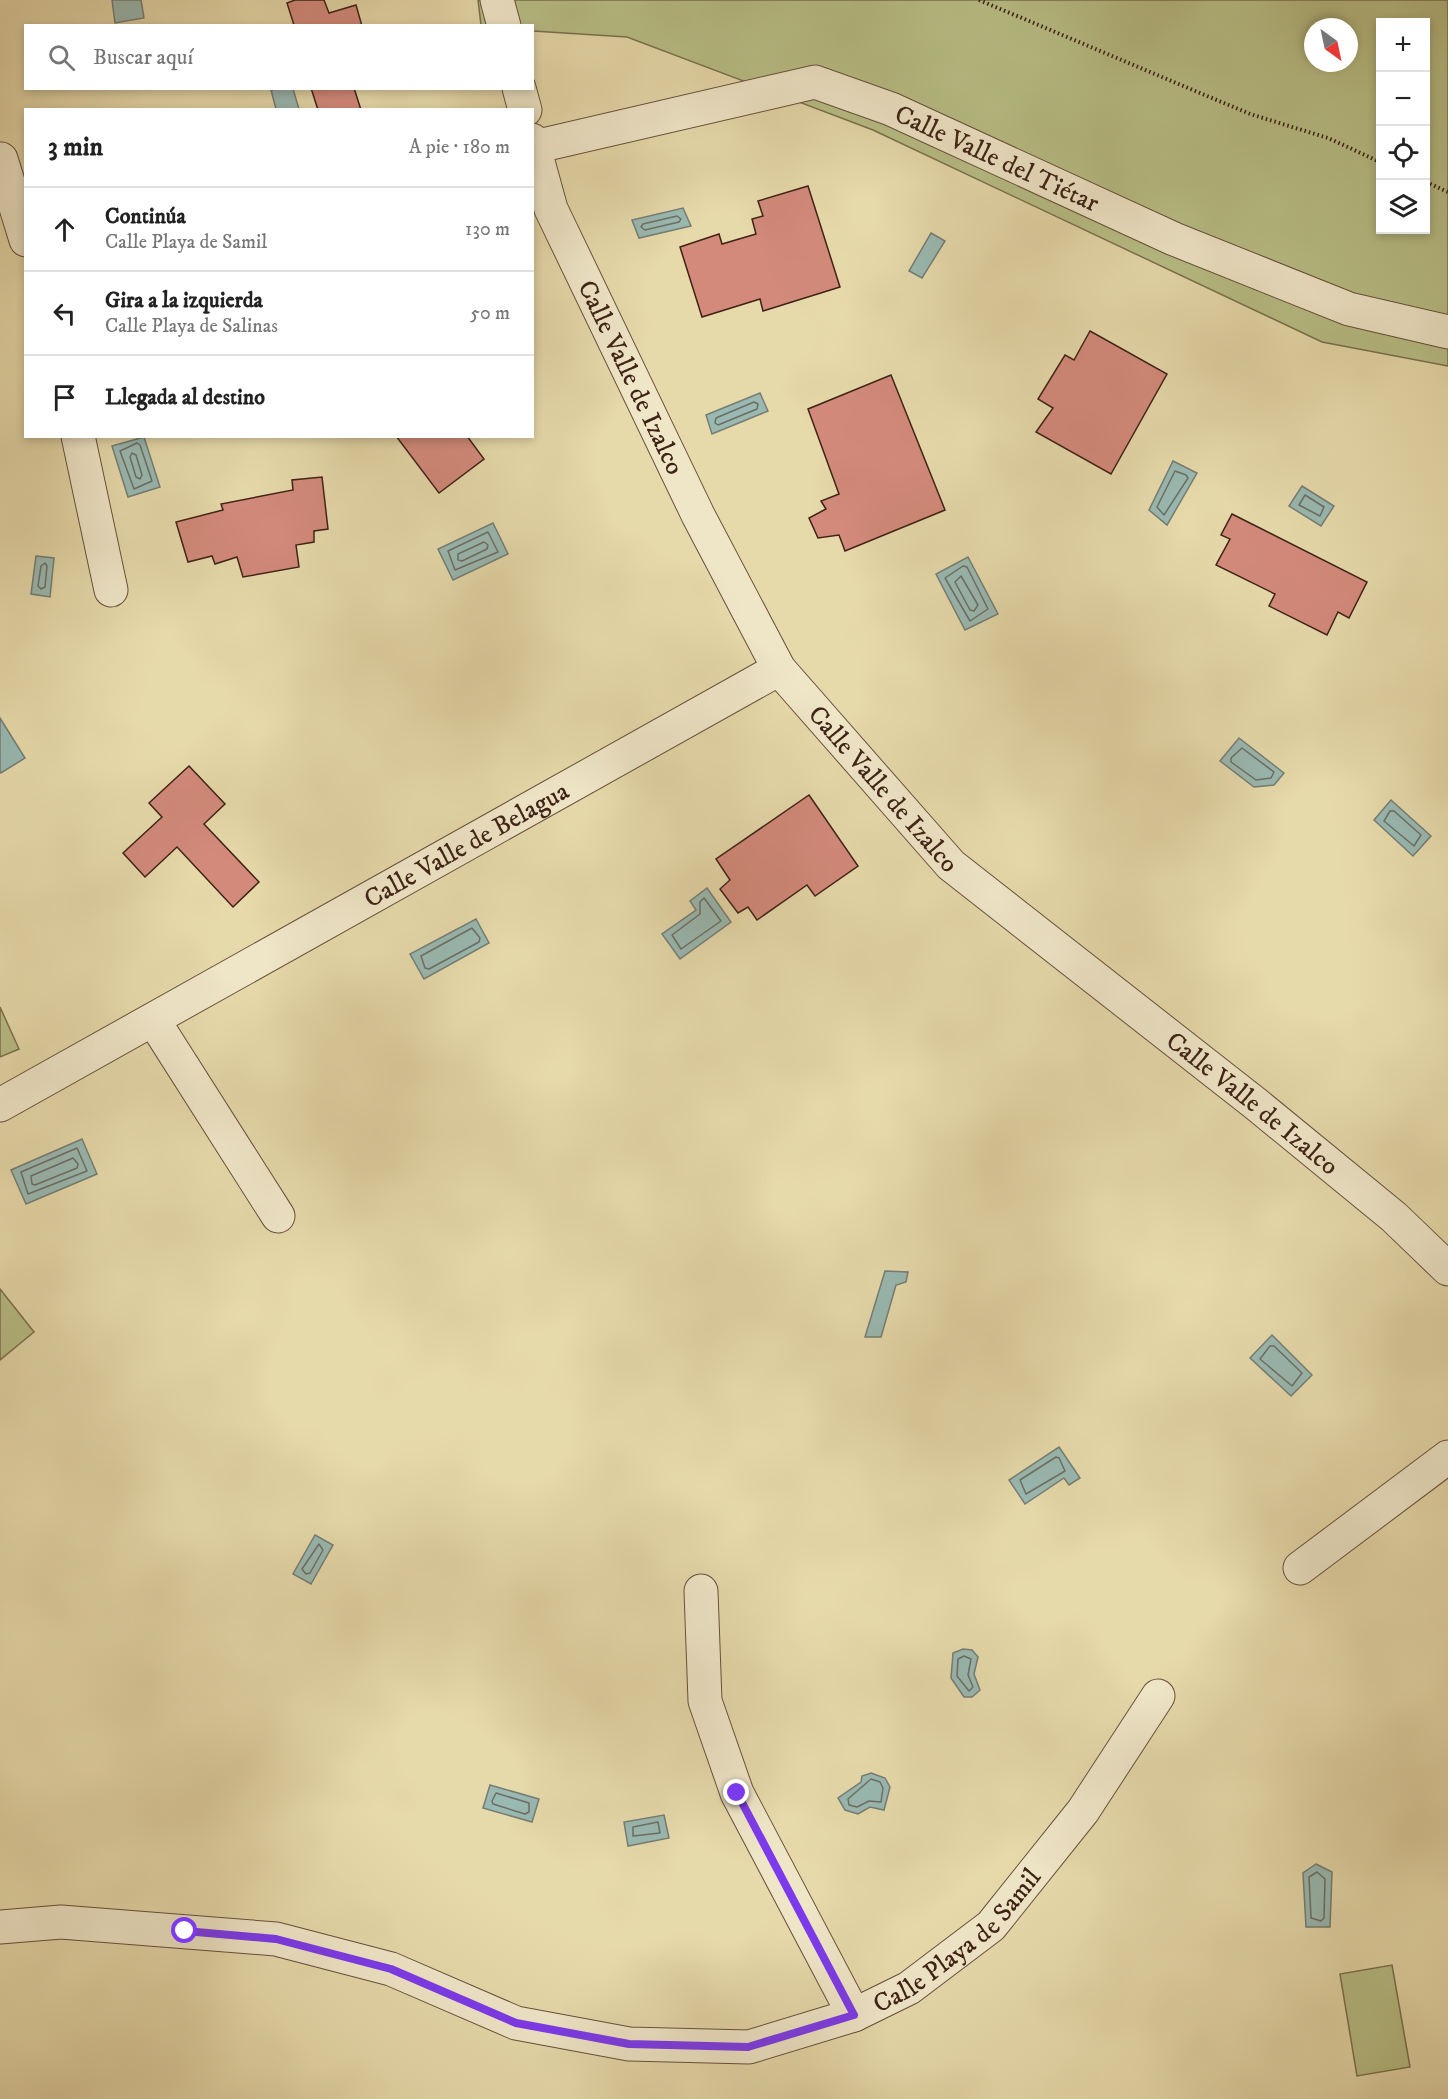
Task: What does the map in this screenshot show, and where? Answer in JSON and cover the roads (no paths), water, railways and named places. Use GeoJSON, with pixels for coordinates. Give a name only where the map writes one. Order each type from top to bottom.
{"type":"FeatureCollection","features":[{"type":"Feature","properties":{"kind":"street"},"geometry":{"type":"LineString","coordinates":[[497,0],[503,24]]}},
{"type":"Feature","properties":{"kind":"street","name":"Calle Valle del Tiétar"},"geometry":{"type":"LineString","coordinates":[[534,144],[815,82],[891,109],[1174,239],[1349,309],[1448,332]]}},
{"type":"Feature","properties":{"kind":"street"},"geometry":{"type":"LineString","coordinates":[[520,90],[524,108]]}},
{"type":"Feature","properties":{"kind":"street","name":"Calle Valle de Izalco"},"geometry":{"type":"LineString","coordinates":[[534,152],[542,212],[779,669],[951,865],[1274,1119],[1394,1217],[1448,1269]]}},
{"type":"Feature","properties":{"kind":"street"},"geometry":{"type":"LineString","coordinates":[[1,159],[24,234]]}},
{"type":"Feature","properties":{"kind":"street"},"geometry":{"type":"LineString","coordinates":[[78,438],[111,590]]}},
{"type":"Feature","properties":{"kind":"street","name":"Calle Valle de Belagua"},"geometry":{"type":"LineString","coordinates":[[0,1105],[154,1021],[779,669]]}},
{"type":"Feature","properties":{"kind":"street"},"geometry":{"type":"LineString","coordinates":[[154,1021],[278,1216]]}},
{"type":"Feature","properties":{"kind":"street"},"geometry":{"type":"LineString","coordinates":[[1300,1568],[1448,1457]]}},
{"type":"Feature","properties":{"kind":"street"},"geometry":{"type":"LineString","coordinates":[[701,1592],[705,1701],[737,1793],[854,2015]]}},
{"type":"Feature","properties":{"kind":"street","name":"Calle Playa de Samil"},"geometry":{"type":"LineString","coordinates":[[0,1928],[61,1922],[276,1939],[391,1969],[516,2023],[629,2044],[748,2047],[854,2015],[909,1988],[991,1926],[1083,1811],[1158,1696]]}},
{"type":"Feature","properties":{"kind":"water"},"geometry":{"type":"Polygon","coordinates":[[[112,0],[141,0],[144,18],[115,23],[112,0]]]}},
{"type":"Feature","properties":{"kind":"water"},"geometry":{"type":"Polygon","coordinates":[[[271,90],[293,90],[299,108],[276,108],[271,90]]]}},
{"type":"Feature","properties":{"kind":"water"},"geometry":{"type":"Polygon","coordinates":[[[683,208],[691,226],[639,238],[632,220],[683,208]]]}},
{"type":"Feature","properties":{"kind":"water"},"geometry":{"type":"Polygon","coordinates":[[[931,233],[945,241],[922,278],[909,271],[931,233]]]}},
{"type":"Feature","properties":{"kind":"water"},"geometry":{"type":"Polygon","coordinates":[[[760,393],[768,411],[712,434],[706,415],[760,393]]]}},
{"type":"Feature","properties":{"kind":"water"},"geometry":{"type":"Polygon","coordinates":[[[144,438],[160,487],[128,497],[112,446],[144,438]]]}},
{"type":"Feature","properties":{"kind":"water"},"geometry":{"type":"Polygon","coordinates":[[[1173,461],[1197,473],[1167,525],[1149,510],[1173,461]]]}},
{"type":"Feature","properties":{"kind":"water"},"geometry":{"type":"Polygon","coordinates":[[[1302,486],[1334,506],[1321,526],[1289,506],[1302,486]]]}},
{"type":"Feature","properties":{"kind":"water"},"geometry":{"type":"Polygon","coordinates":[[[493,523],[508,554],[453,580],[438,549],[493,523]]]}},
{"type":"Feature","properties":{"kind":"water"},"geometry":{"type":"Polygon","coordinates":[[[36,556],[54,558],[50,597],[31,594],[36,556]]]}},
{"type":"Feature","properties":{"kind":"water"},"geometry":{"type":"Polygon","coordinates":[[[968,557],[998,614],[965,630],[936,574],[968,557]]]}},
{"type":"Feature","properties":{"kind":"water"},"geometry":{"type":"Polygon","coordinates":[[[0,718],[25,758],[1,773],[0,771],[0,718]]]}},
{"type":"Feature","properties":{"kind":"water"},"geometry":{"type":"Polygon","coordinates":[[[1239,738],[1284,773],[1274,785],[1254,787],[1220,761],[1239,738]]]}},
{"type":"Feature","properties":{"kind":"water"},"geometry":{"type":"Polygon","coordinates":[[[1391,800],[1431,836],[1413,856],[1374,820],[1391,800]]]}},
{"type":"Feature","properties":{"kind":"water"},"geometry":{"type":"Polygon","coordinates":[[[707,888],[731,922],[680,959],[662,934],[696,910],[690,901],[707,888]]]}},
{"type":"Feature","properties":{"kind":"water"},"geometry":{"type":"Polygon","coordinates":[[[476,919],[489,943],[424,979],[410,954],[476,919]]]}},
{"type":"Feature","properties":{"kind":"water"},"geometry":{"type":"Polygon","coordinates":[[[82,1139],[97,1174],[26,1204],[11,1170],[82,1139]]]}},
{"type":"Feature","properties":{"kind":"water"},"geometry":{"type":"Polygon","coordinates":[[[885,1271],[908,1272],[906,1282],[896,1285],[881,1337],[865,1337],[885,1271]]]}},
{"type":"Feature","properties":{"kind":"water"},"geometry":{"type":"Polygon","coordinates":[[[1272,1335],[1312,1375],[1291,1396],[1250,1358],[1272,1335]]]}},
{"type":"Feature","properties":{"kind":"water"},"geometry":{"type":"Polygon","coordinates":[[[1059,1447],[1080,1478],[1069,1485],[1064,1478],[1025,1504],[1009,1480],[1059,1447]]]}},
{"type":"Feature","properties":{"kind":"water"},"geometry":{"type":"Polygon","coordinates":[[[315,1535],[333,1545],[311,1584],[293,1574],[315,1535]]]}},
{"type":"Feature","properties":{"kind":"water"},"geometry":{"type":"Polygon","coordinates":[[[963,1649],[972,1650],[978,1657],[974,1674],[980,1690],[972,1697],[964,1697],[951,1678],[953,1653],[963,1649]]]}},
{"type":"Feature","properties":{"kind":"water"},"geometry":{"type":"Polygon","coordinates":[[[871,1773],[885,1778],[890,1787],[884,1810],[870,1807],[858,1814],[845,1810],[838,1798],[861,1782],[862,1776],[871,1773]]]}},
{"type":"Feature","properties":{"kind":"water"},"geometry":{"type":"Polygon","coordinates":[[[490,1785],[539,1799],[532,1822],[483,1808],[490,1785]]]}},
{"type":"Feature","properties":{"kind":"water"},"geometry":{"type":"Polygon","coordinates":[[[664,1815],[669,1838],[628,1846],[624,1822],[664,1815]]]}},
{"type":"Feature","properties":{"kind":"water"},"geometry":{"type":"Polygon","coordinates":[[[1316,1864],[1332,1872],[1330,1927],[1306,1927],[1303,1873],[1316,1864]]]}}]}
